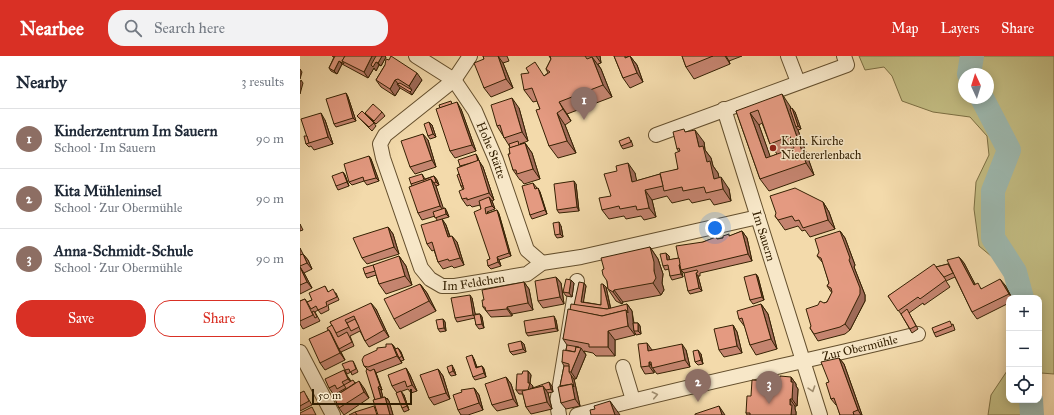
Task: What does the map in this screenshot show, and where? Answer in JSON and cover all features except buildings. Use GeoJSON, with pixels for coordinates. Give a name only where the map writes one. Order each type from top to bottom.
{"type":"FeatureCollection","features":[{"type":"Feature","properties":{"kind":"street","name":"Hohe Stätte"},"geometry":{"type":"LineString","coordinates":[[416,56],[454,80],[475,111],[496,160],[527,250],[542,263]]}},
{"type":"Feature","properties":{"kind":"street","name":"Im Feldchen"},"geometry":{"type":"LineString","coordinates":[[470,56],[454,80],[385,135],[380,144],[383,158],[421,268],[430,279],[442,286],[456,286],[527,274],[542,263],[581,257],[758,217]]}},
{"type":"Feature","properties":{"kind":"street"},"geometry":{"type":"LineString","coordinates":[[788,56],[798,82]]}},
{"type":"Feature","properties":{"kind":"street"},"geometry":{"type":"LineString","coordinates":[[656,135],[798,82],[845,60]]}},
{"type":"Feature","properties":{"kind":"street","name":"Im Sauern"},"geometry":{"type":"LineString","coordinates":[[724,110],[804,363]]}},
{"type":"Feature","properties":{"kind":"street"},"geometry":{"type":"LineString","coordinates":[[559,415],[557,404],[576,281]]}},
{"type":"Feature","properties":{"kind":"street","name":"Zur Obermühle"},"geometry":{"type":"LineString","coordinates":[[577,415],[633,400],[804,363],[918,334]]}},
{"type":"Feature","properties":{"kind":"street"},"geometry":{"type":"LineString","coordinates":[[300,352],[333,415]]}},
{"type":"Feature","properties":{"kind":"street"},"geometry":{"type":"LineString","coordinates":[[804,363],[820,415]]}},
{"type":"Feature","properties":{"kind":"street"},"geometry":{"type":"LineString","coordinates":[[623,367],[633,400]]}},
{"type":"Feature","properties":{"kind":"shaded area"},"geometry":{"type":"Polygon","coordinates":[[[859,56],[1054,56],[1054,374],[1042,373],[1042,295],[1017,295],[1009,271],[979,246],[974,209],[976,182],[989,155],[987,136],[970,117],[933,112],[902,101],[892,76],[884,67],[865,70],[859,56]]]}},
{"type":"Feature","properties":{"kind":"shaded area"},"geometry":{"type":"Polygon","coordinates":[[[1006,372],[1006,403],[1040,403],[1039,415],[988,415],[991,395],[1006,372]]]}},
{"type":"Feature","properties":{"kind":"waterway"},"geometry":{"type":"LineString","coordinates":[[970,68],[972,56]]}},
{"type":"Feature","properties":{"kind":"waterway"},"geometry":{"type":"LineString","coordinates":[[985,104],[1009,150],[993,191],[993,238],[1015,272],[1021,295]]}},
{"type":"Feature","properties":{"kind":"waterway"},"geometry":{"type":"LineString","coordinates":[[1031,403],[1032,415]]}},
{"type":"Feature","properties":{"kind":"place","name":"Kinderzentrum Im Sauern"},"geometry":{"type":"Point","coordinates":[584,120]}},
{"type":"Feature","properties":{"kind":"place","name":"Kath. Kirche Niedererlenbach"},"geometry":{"type":"Point","coordinates":[773,148]}},
{"type":"Feature","properties":{"kind":"place","name":"Kita Mühleninsel"},"geometry":{"type":"Point","coordinates":[698,402]}},
{"type":"Feature","properties":{"kind":"place","name":"Anna-Schmidt-Schule"},"geometry":{"type":"Point","coordinates":[769,404]}}]}
